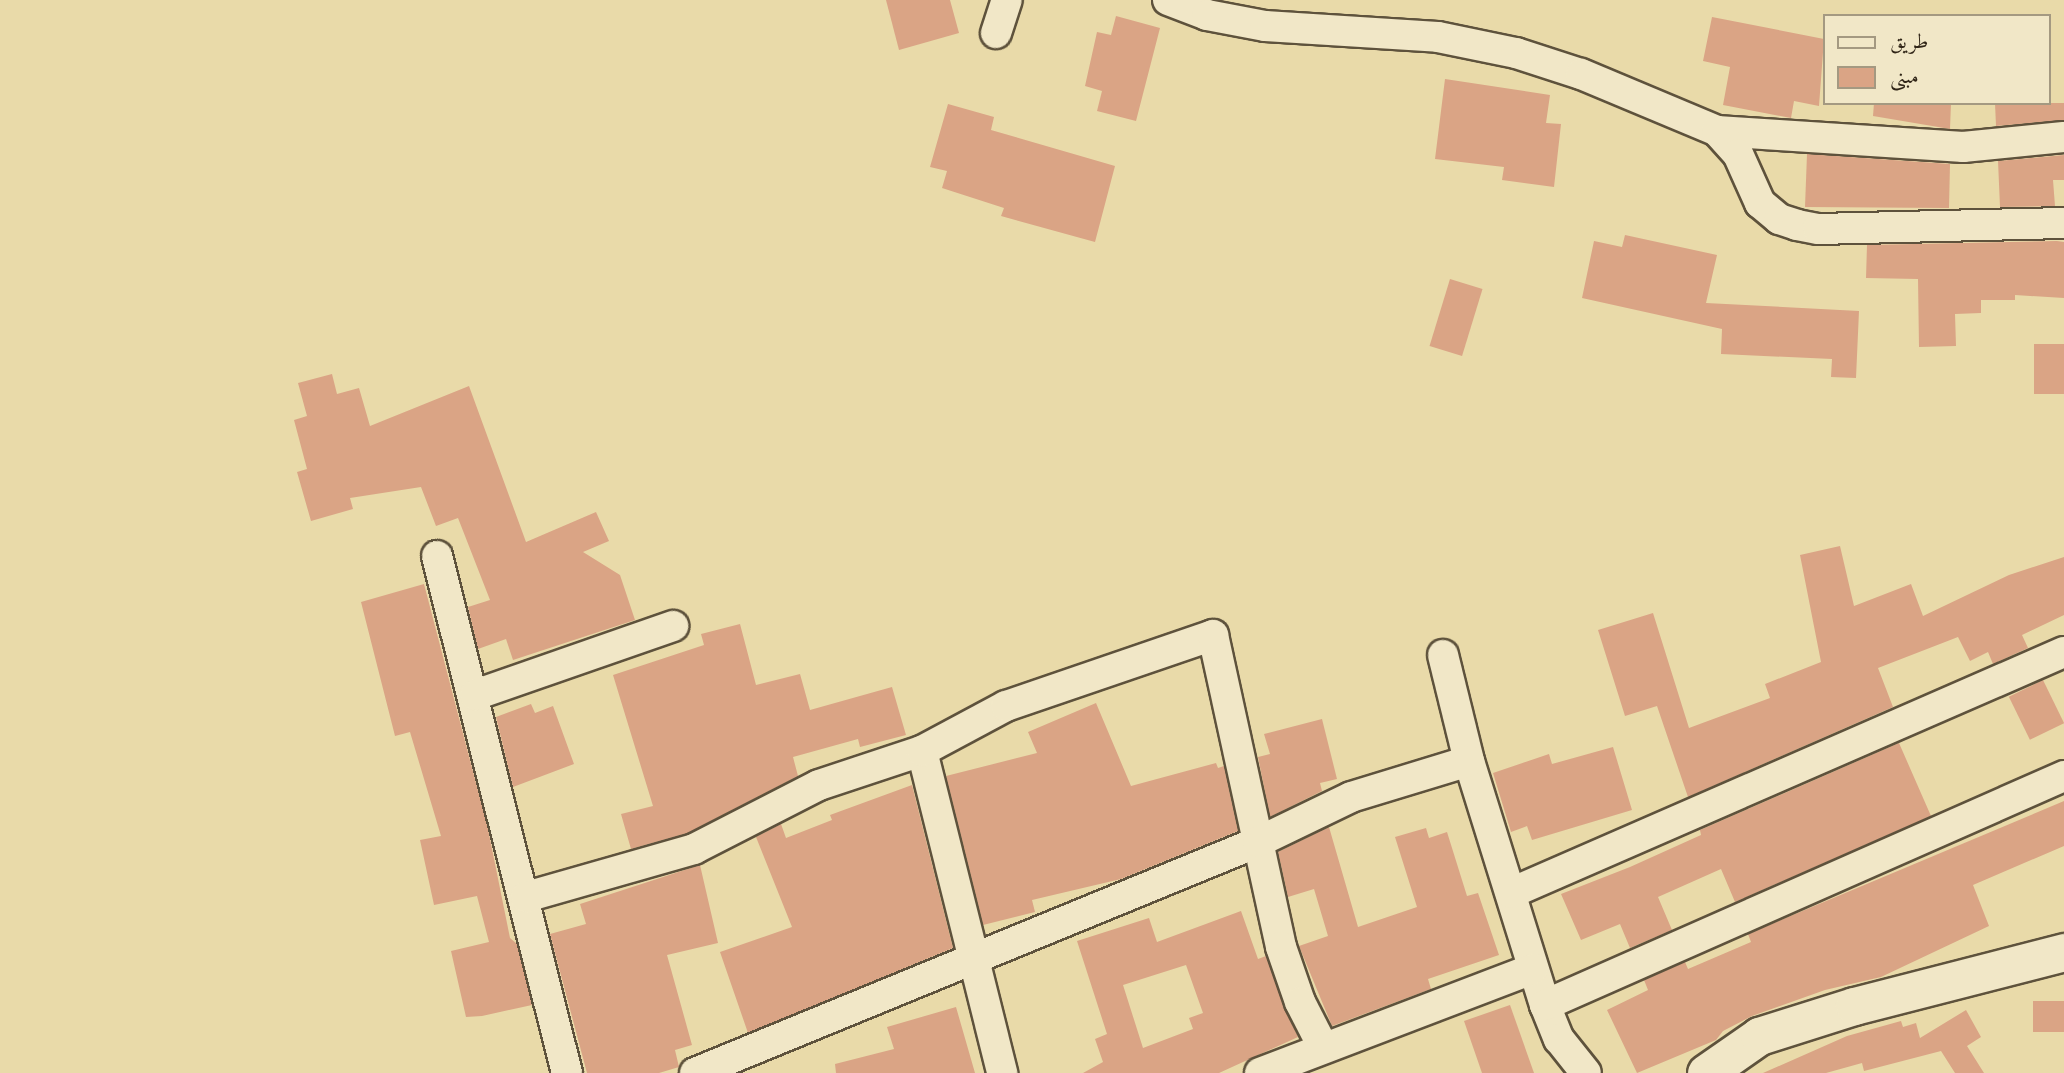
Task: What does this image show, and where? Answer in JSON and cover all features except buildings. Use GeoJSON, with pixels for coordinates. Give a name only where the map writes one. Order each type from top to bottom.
{"type":"FeatureCollection","features":[{"type":"Feature","properties":{"kind":"street"},"geometry":{"type":"LineString","coordinates":[[996,33],[1007,0]]}},
{"type":"Feature","properties":{"kind":"street"},"geometry":{"type":"LineString","coordinates":[[1168,0],[1207,15],[1265,26],[1438,37],[1516,53],[1581,74],[1717,131],[1963,147],[2064,137]]}},
{"type":"Feature","properties":{"kind":"street"},"geometry":{"type":"LineString","coordinates":[[1717,131],[1738,154],[1760,203],[1779,219],[1797,225],[1818,229],[2064,223]]}},
{"type":"Feature","properties":{"kind":"street"},"geometry":{"type":"LineString","coordinates":[[437,556],[475,695],[568,1073]]}},
{"type":"Feature","properties":{"kind":"street"},"geometry":{"type":"LineString","coordinates":[[475,695],[673,626]]}},
{"type":"Feature","properties":{"kind":"street"},"geometry":{"type":"LineString","coordinates":[[526,897],[694,849],[819,785],[922,751],[1006,706],[1213,635],[1281,947],[1300,1002],[1323,1047]]}},
{"type":"Feature","properties":{"kind":"street"},"geometry":{"type":"LineString","coordinates":[[1511,893],[2064,652]]}},
{"type":"Feature","properties":{"kind":"street"},"geometry":{"type":"LineString","coordinates":[[1443,656],[1469,761],[1545,1005],[1559,1039],[1586,1073]]}},
{"type":"Feature","properties":{"kind":"street"},"geometry":{"type":"LineString","coordinates":[[922,751],[1002,1073]]}},
{"type":"Feature","properties":{"kind":"street"},"geometry":{"type":"LineString","coordinates":[[695,1073],[1258,842],[1352,797],[1469,761]]}},
{"type":"Feature","properties":{"kind":"street"},"geometry":{"type":"LineString","coordinates":[[1545,1005],[2064,776]]}},
{"type":"Feature","properties":{"kind":"street"},"geometry":{"type":"LineString","coordinates":[[1706,1073],[1759,1036],[1854,1006],[2064,953]]}},
{"type":"Feature","properties":{"kind":"street"},"geometry":{"type":"LineString","coordinates":[[1260,1073],[1533,969]]}}]}
